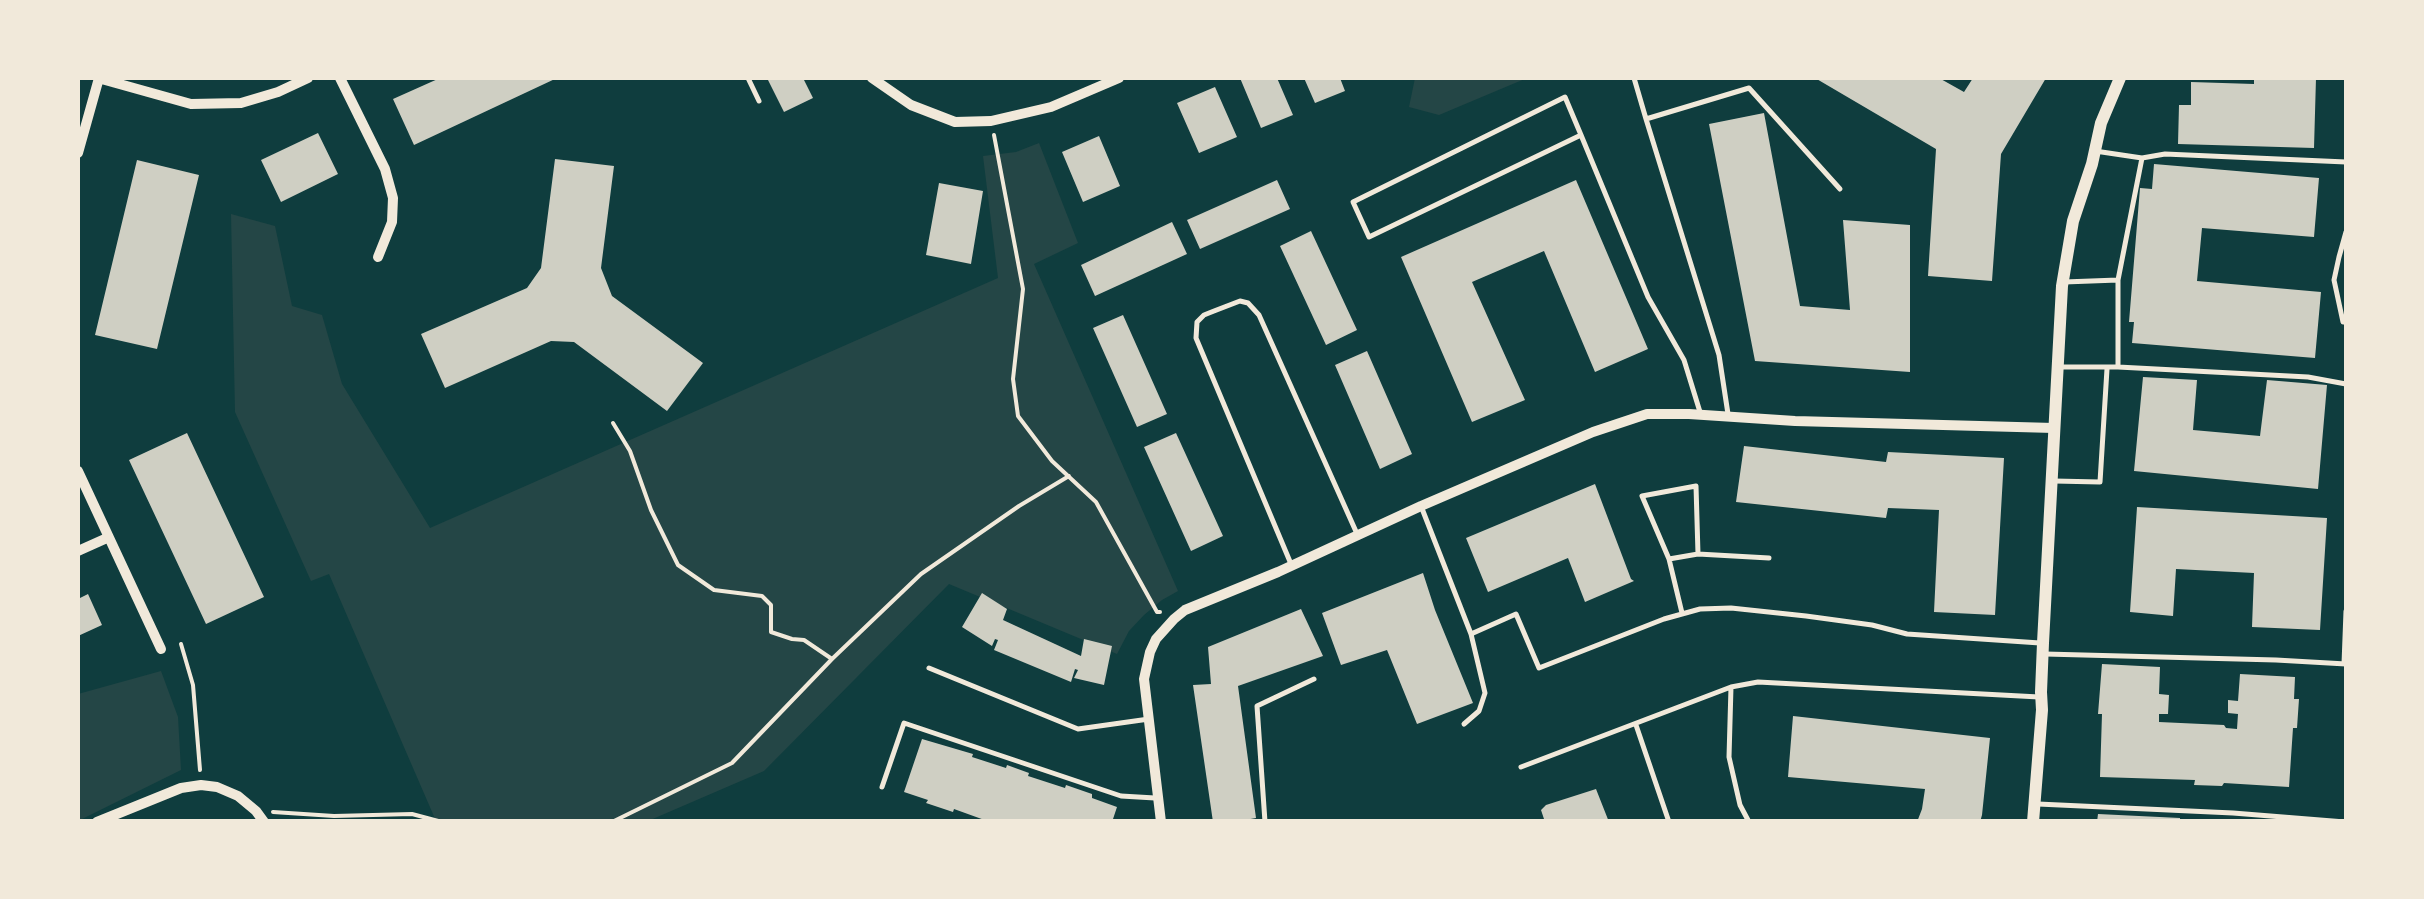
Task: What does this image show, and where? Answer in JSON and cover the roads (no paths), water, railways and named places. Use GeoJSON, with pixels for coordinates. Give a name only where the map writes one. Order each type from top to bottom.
{"type":"FeatureCollection","features":[{"type":"Feature","properties":{"kind":"street"},"geometry":{"type":"LineString","coordinates":[[78,153],[99,78],[191,104],[240,103],[308,78]]}},
{"type":"Feature","properties":{"kind":"street"},"geometry":{"type":"LineString","coordinates":[[340,78],[385,169],[393,198],[392,222],[378,258]]}},
{"type":"Feature","properties":{"kind":"street"},"geometry":{"type":"LineString","coordinates":[[872,78],[911,105],[955,122],[991,121],[1051,107],[1118,78]]}},
{"type":"Feature","properties":{"kind":"street"},"geometry":{"type":"LineString","coordinates":[[2032,822],[2042,710],[2042,648],[2063,282],[2074,221],[2102,124],[2120,78]]}},
{"type":"Feature","properties":{"kind":"street"},"geometry":{"type":"LineString","coordinates":[[1161,822],[1144,679],[1150,652],[1164,628],[1185,610],[1593,432],[1647,414],[2054,428]]}},
{"type":"Feature","properties":{"kind":"street"},"geometry":{"type":"LineString","coordinates":[[78,472],[161,649]]}},
{"type":"Feature","properties":{"kind":"street"},"geometry":{"type":"LineString","coordinates":[[78,551],[108,538]]}},
{"type":"Feature","properties":{"kind":"street"},"geometry":{"type":"LineString","coordinates":[[97,822],[182,788],[201,785],[238,796],[264,822]]}},
{"type":"Feature","properties":{"kind":"lane"},"geometry":{"type":"LineString","coordinates":[[748,78],[760,100]]}},
{"type":"Feature","properties":{"kind":"lane"},"geometry":{"type":"LineString","coordinates":[[1634,78],[1719,355],[1728,418]]}},
{"type":"Feature","properties":{"kind":"lane"},"geometry":{"type":"LineString","coordinates":[[1740,78],[1840,190]]}},
{"type":"Feature","properties":{"kind":"lane"},"geometry":{"type":"LineString","coordinates":[[1646,119],[1749,88]]}},
{"type":"Feature","properties":{"kind":"lane"},"geometry":{"type":"LineString","coordinates":[[1581,135],[1368,237],[1353,202],[1565,97],[1581,135],[1648,297],[1684,360],[1701,415]]}},
{"type":"Feature","properties":{"kind":"lane"},"geometry":{"type":"LineString","coordinates":[[2095,151],[2142,158],[2165,154],[2346,162]]}},
{"type":"Feature","properties":{"kind":"lane"},"geometry":{"type":"LineString","coordinates":[[2118,367],[2118,280],[2142,158]]}},
{"type":"Feature","properties":{"kind":"lane"},"geometry":{"type":"LineString","coordinates":[[2346,232],[2334,280],[2346,322]]}},
{"type":"Feature","properties":{"kind":"lane"},"geometry":{"type":"LineString","coordinates":[[2063,282],[2118,280]]}},
{"type":"Feature","properties":{"kind":"lane"},"geometry":{"type":"LineString","coordinates":[[1291,564],[1196,338],[1197,322],[1214,310],[1240,301],[1248,303],[1259,315],[1358,536]]}},
{"type":"Feature","properties":{"kind":"lane"},"geometry":{"type":"LineString","coordinates":[[2058,367],[2308,377],[2346,384]]}},
{"type":"Feature","properties":{"kind":"lane"},"geometry":{"type":"LineString","coordinates":[[2051,481],[2100,482],[2107,368]]}},
{"type":"Feature","properties":{"kind":"lane"},"geometry":{"type":"LineString","coordinates":[[1682,614],[1669,559],[1642,496],[1696,486],[1698,554]]}},
{"type":"Feature","properties":{"kind":"lane"},"geometry":{"type":"LineString","coordinates":[[1421,506],[1471,634],[1485,694],[1480,712],[1464,724]]}},
{"type":"Feature","properties":{"kind":"lane"},"geometry":{"type":"LineString","coordinates":[[1669,559],[1698,554],[1768,558]]}},
{"type":"Feature","properties":{"kind":"lane"},"geometry":{"type":"LineString","coordinates":[[1471,634],[1516,614],[1539,668],[1682,614],[1731,608],[1872,625],[1907,634],[2042,648],[2345,664],[2346,612]]}},
{"type":"Feature","properties":{"kind":"lane"},"geometry":{"type":"LineString","coordinates":[[930,668],[1078,730],[1149,719]]}},
{"type":"Feature","properties":{"kind":"lane"},"geometry":{"type":"LineString","coordinates":[[1266,822],[1257,706],[1314,679]]}},
{"type":"Feature","properties":{"kind":"lane"},"geometry":{"type":"LineString","coordinates":[[1521,767],[1731,687],[1758,682],[2041,698]]}},
{"type":"Feature","properties":{"kind":"lane"},"geometry":{"type":"LineString","coordinates":[[1731,687],[1728,757],[1740,804],[1749,822]]}},
{"type":"Feature","properties":{"kind":"lane"},"geometry":{"type":"LineString","coordinates":[[882,787],[904,722],[1121,796],[1158,798]]}},
{"type":"Feature","properties":{"kind":"lane"},"geometry":{"type":"LineString","coordinates":[[1636,724],[1669,822]]}},
{"type":"Feature","properties":{"kind":"lane"},"geometry":{"type":"LineString","coordinates":[[2034,804],[2234,812],[2345,822]]}}]}
